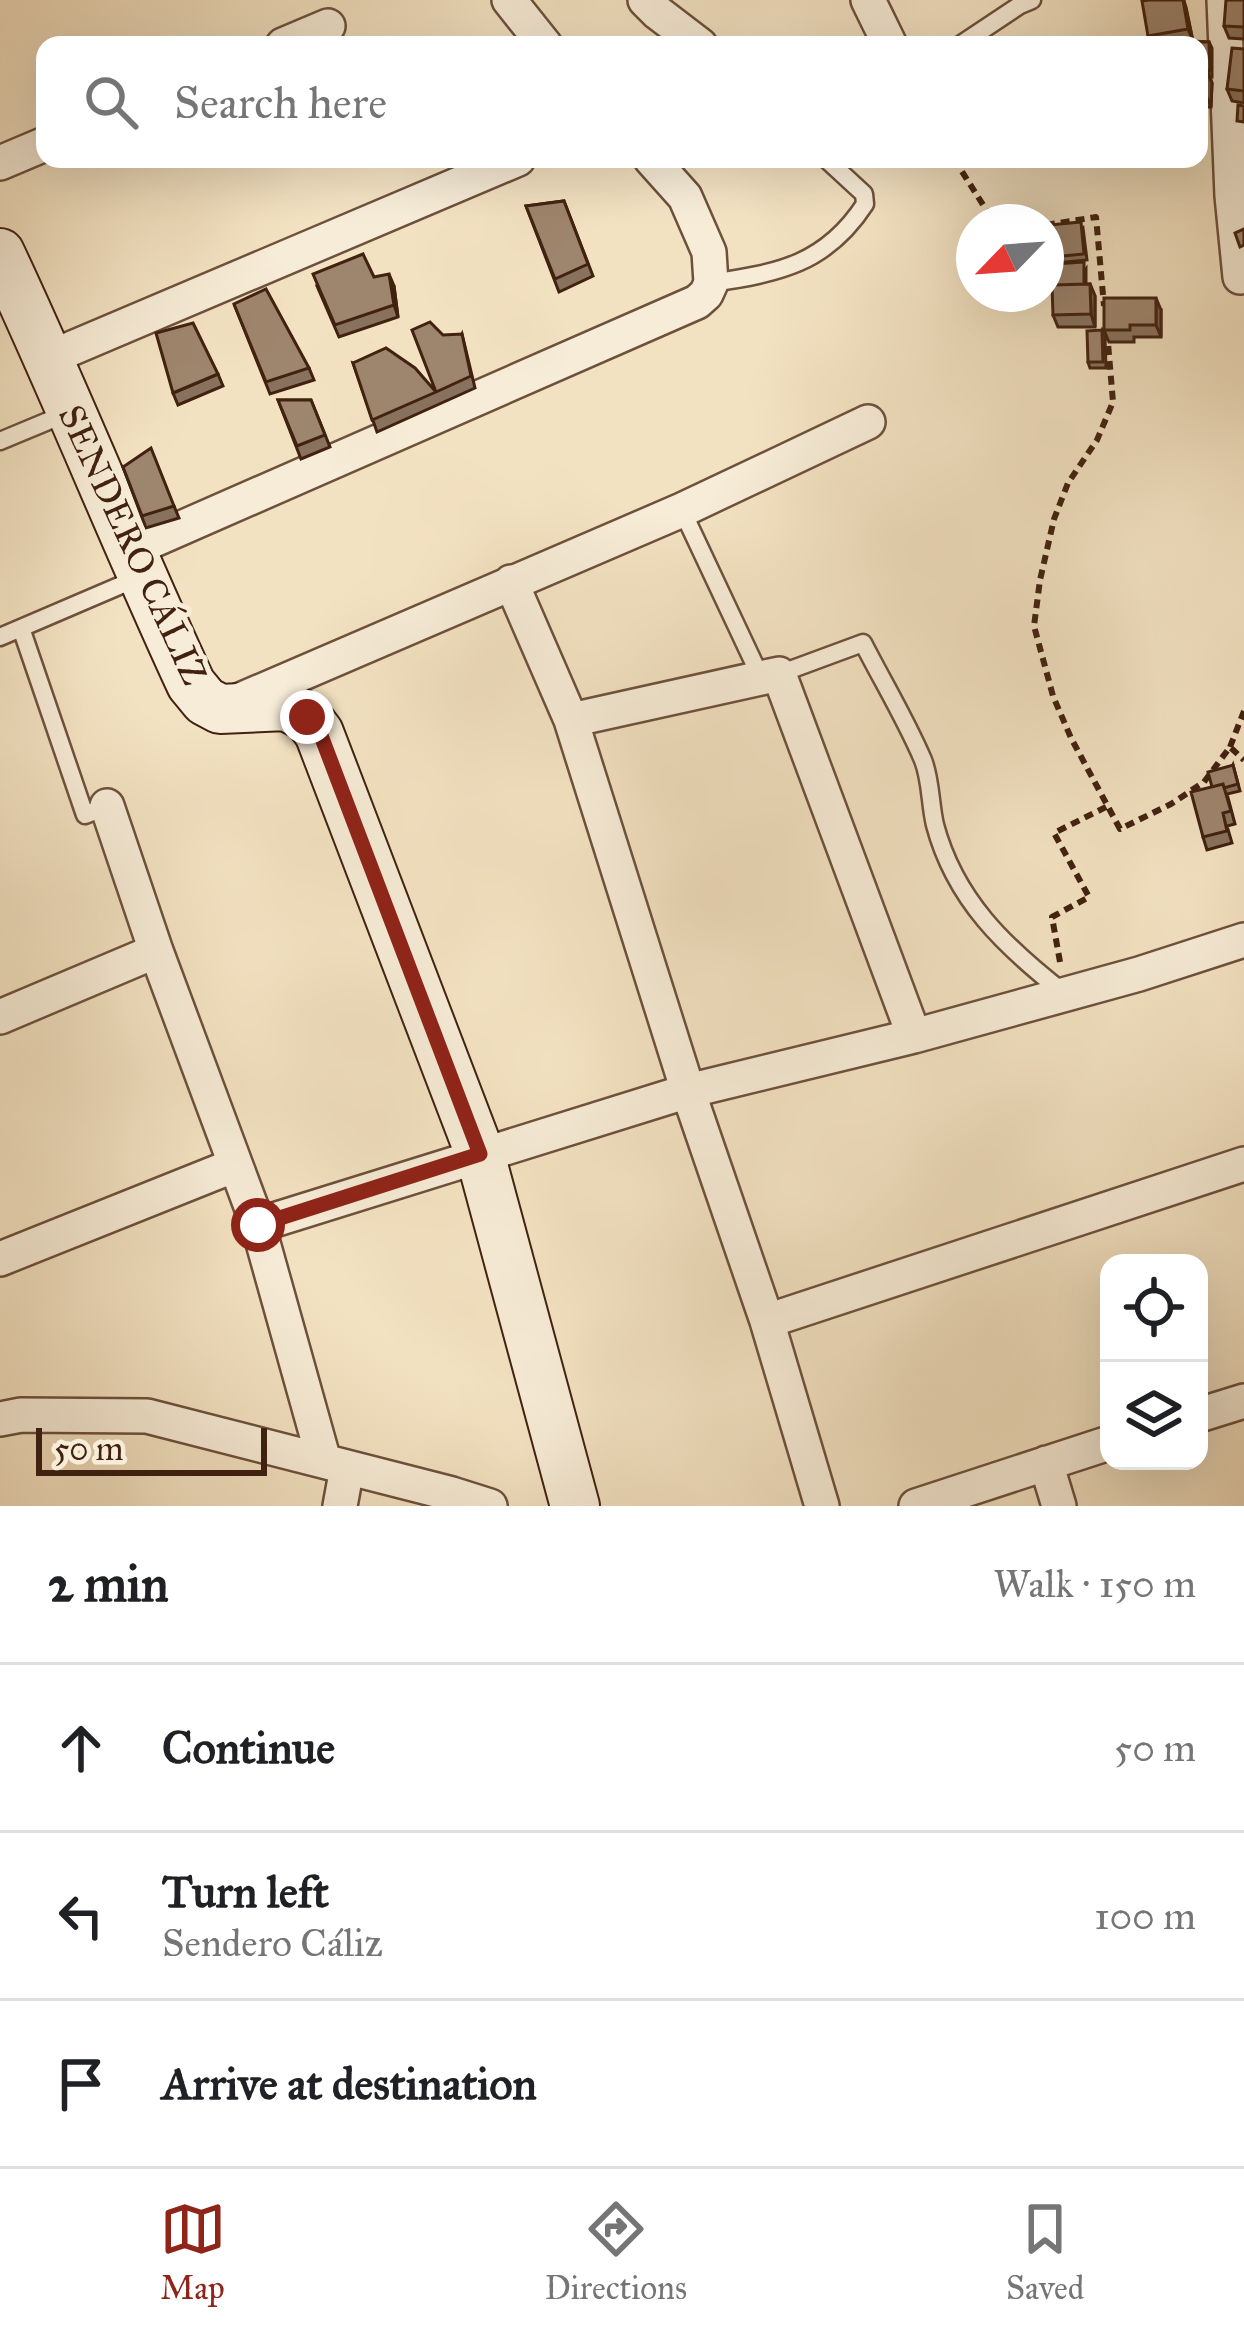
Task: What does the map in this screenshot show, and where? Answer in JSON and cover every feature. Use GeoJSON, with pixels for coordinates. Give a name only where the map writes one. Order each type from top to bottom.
{"type":"FeatureCollection","features":[{"type":"Feature","properties":{"kind":"street"},"geometry":{"type":"LineString","coordinates":[[509,0],[538,36]]}},
{"type":"Feature","properties":{"kind":"street"},"geometry":{"type":"LineString","coordinates":[[645,0],[689,36]]}},
{"type":"Feature","properties":{"kind":"street"},"geometry":{"type":"LineString","coordinates":[[868,0],[886,36]]}},
{"type":"Feature","properties":{"kind":"street"},"geometry":{"type":"LineString","coordinates":[[1225,0],[1232,196],[1240,277]]}},
{"type":"Feature","properties":{"kind":"street"},"geometry":{"type":"LineString","coordinates":[[304,36],[328,26]]}},
{"type":"Feature","properties":{"kind":"street"},"geometry":{"type":"LineString","coordinates":[[0,163],[36,148]]}},
{"type":"Feature","properties":{"kind":"street"},"geometry":{"type":"LineString","coordinates":[[49,358],[497,168]]}},
{"type":"Feature","properties":{"kind":"street"},"geometry":{"type":"LineString","coordinates":[[135,564],[697,302],[711,283],[709,252],[685,197],[658,168]]}},
{"type":"Feature","properties":{"kind":"street","name":"SENDERO CÁLIZ"},"geometry":{"type":"LineString","coordinates":[[0,253],[191,684],[205,701],[220,709],[286,706],[307,717],[320,733],[480,1154],[575,1506]]}},
{"type":"Feature","properties":{"kind":"street"},"geometry":{"type":"LineString","coordinates":[[220,709],[682,510],[868,422]]}},
{"type":"Feature","properties":{"kind":"street"},"geometry":{"type":"LineString","coordinates":[[511,582],[571,720],[688,1091],[767,1321],[822,1506]]}},
{"type":"Feature","properties":{"kind":"street"},"geometry":{"type":"LineString","coordinates":[[571,720],[770,676],[914,1036]]}},
{"type":"Feature","properties":{"kind":"street"},"geometry":{"type":"LineString","coordinates":[[107,806],[258,1225],[336,1464],[340,1506]]}},
{"type":"Feature","properties":{"kind":"street"},"geometry":{"type":"LineString","coordinates":[[258,1225],[688,1091],[914,1036],[1244,940]]}},
{"type":"Feature","properties":{"kind":"street"},"geometry":{"type":"LineString","coordinates":[[0,1017],[156,951]]}},
{"type":"Feature","properties":{"kind":"street"},"geometry":{"type":"LineString","coordinates":[[767,1321],[1244,1164]]}},
{"type":"Feature","properties":{"kind":"street"},"geometry":{"type":"LineString","coordinates":[[0,1258],[235,1165]]}},
{"type":"Feature","properties":{"kind":"street"},"geometry":{"type":"LineString","coordinates":[[1208,1412],[1244,1401]]}},
{"type":"Feature","properties":{"kind":"street"},"geometry":{"type":"LineString","coordinates":[[0,1419],[147,1416],[490,1506]]}},
{"type":"Feature","properties":{"kind":"street"},"geometry":{"type":"LineString","coordinates":[[916,1506],[1100,1446]]}},
{"type":"Feature","properties":{"kind":"street"},"geometry":{"type":"LineString","coordinates":[[1046,1462],[1059,1506]]}},
{"type":"Feature","properties":{"kind":"lane"},"geometry":{"type":"LineString","coordinates":[[974,36],[1032,0]]}},
{"type":"Feature","properties":{"kind":"lane"},"geometry":{"type":"LineString","coordinates":[[711,283],[766,274],[833,244],[866,204],[864,194],[836,168]]}},
{"type":"Feature","properties":{"kind":"lane"},"geometry":{"type":"LineString","coordinates":[[0,441],[71,412]]}},
{"type":"Feature","properties":{"kind":"lane"},"geometry":{"type":"LineString","coordinates":[[682,510],[770,676],[863,643],[925,764],[935,826],[974,907],[1008,948],[1066,994]]}},
{"type":"Feature","properties":{"kind":"lane"},"geometry":{"type":"LineString","coordinates":[[0,637],[135,564]]}},
{"type":"Feature","properties":{"kind":"lane"},"geometry":{"type":"LineString","coordinates":[[21,628],[85,815],[107,806]]}},
{"type":"Feature","properties":{"kind":"path"},"geometry":{"type":"LineString","coordinates":[[960,168],[983,204]]}},
{"type":"Feature","properties":{"kind":"path"},"geometry":{"type":"LineString","coordinates":[[1064,222],[1096,217],[1105,310]]}},
{"type":"Feature","properties":{"kind":"path"},"geometry":{"type":"LineString","coordinates":[[1107,333],[1113,402],[1097,440],[1068,483],[1040,580],[1034,626],[1053,695],[1120,829],[1171,805],[1204,782],[1230,747],[1244,711]]}},
{"type":"Feature","properties":{"kind":"path"},"geometry":{"type":"LineString","coordinates":[[1230,747],[1244,760]]}},
{"type":"Feature","properties":{"kind":"path"},"geometry":{"type":"LineString","coordinates":[[1066,994],[1052,917],[1088,897],[1054,833],[1108,806]]}},
{"type":"Feature","properties":{"kind":"building"},"geometry":{"type":"Polygon","coordinates":[[[1183,0],[1188,29],[1148,36],[1142,1],[1183,0]]]}},
{"type":"Feature","properties":{"kind":"building"},"geometry":{"type":"Polygon","coordinates":[[[1226,0],[1244,0],[1244,27],[1224,26],[1226,0]]]}},
{"type":"Feature","properties":{"kind":"building"},"geometry":{"type":"Polygon","coordinates":[[[1232,48],[1244,49],[1244,91],[1227,89],[1232,48]]]}},
{"type":"Feature","properties":{"kind":"building"},"geometry":{"type":"Polygon","coordinates":[[[1238,105],[1244,106],[1244,122],[1237,121],[1238,105]]]}},
{"type":"Feature","properties":{"kind":"building"},"geometry":{"type":"Polygon","coordinates":[[[564,201],[588,264],[555,279],[526,206],[564,201]]]}},
{"type":"Feature","properties":{"kind":"building"},"geometry":{"type":"Polygon","coordinates":[[[1081,222],[1084,254],[1064,256],[1064,224],[1081,222]]]}},
{"type":"Feature","properties":{"kind":"building"},"geometry":{"type":"Polygon","coordinates":[[[1244,229],[1244,245],[1240,247],[1235,233],[1244,229]]]}},
{"type":"Feature","properties":{"kind":"building"},"geometry":{"type":"Polygon","coordinates":[[[363,254],[374,277],[389,274],[394,305],[335,325],[313,274],[363,254]]]}},
{"type":"Feature","properties":{"kind":"building"},"geometry":{"type":"Polygon","coordinates":[[[1084,262],[1084,284],[1064,285],[1064,263],[1084,262]]]}},
{"type":"Feature","properties":{"kind":"building"},"geometry":{"type":"Polygon","coordinates":[[[1090,284],[1091,314],[1053,315],[1064,312],[1064,285],[1090,284]]]}},
{"type":"Feature","properties":{"kind":"building"},"geometry":{"type":"Polygon","coordinates":[[[266,289],[309,368],[266,382],[234,304],[266,289]]]}},
{"type":"Feature","properties":{"kind":"building"},"geometry":{"type":"Polygon","coordinates":[[[1104,298],[1156,298],[1156,325],[1104,330],[1104,298]]]}},
{"type":"Feature","properties":{"kind":"building"},"geometry":{"type":"Polygon","coordinates":[[[430,322],[443,335],[462,334],[471,376],[436,392],[412,330],[430,322]]]}},
{"type":"Feature","properties":{"kind":"building"},"geometry":{"type":"Polygon","coordinates":[[[193,323],[218,374],[173,393],[156,333],[193,323]]]}},
{"type":"Feature","properties":{"kind":"building"},"geometry":{"type":"Polygon","coordinates":[[[1102,330],[1103,362],[1088,362],[1087,331],[1102,330]]]}},
{"type":"Feature","properties":{"kind":"building"},"geometry":{"type":"Polygon","coordinates":[[[386,348],[415,368],[436,392],[372,420],[353,363],[386,348]]]}},
{"type":"Feature","properties":{"kind":"building"},"geometry":{"type":"Polygon","coordinates":[[[278,400],[311,400],[325,435],[297,446],[278,400]]]}},
{"type":"Feature","properties":{"kind":"building"},"geometry":{"type":"Polygon","coordinates":[[[151,448],[174,506],[142,516],[123,467],[151,448]]]}},
{"type":"Feature","properties":{"kind":"building"},"geometry":{"type":"Polygon","coordinates":[[[1233,765],[1238,784],[1212,787],[1208,772],[1233,765]]]}},
{"type":"Feature","properties":{"kind":"building"},"geometry":{"type":"Polygon","coordinates":[[[1223,784],[1231,811],[1223,813],[1227,831],[1203,837],[1191,792],[1223,784]]]}},
{"type":"Feature","properties":{"kind":"route"},"geometry":{"type":"LineString","coordinates":[[258,1225],[480,1154],[320,733],[307,717]]}}]}
